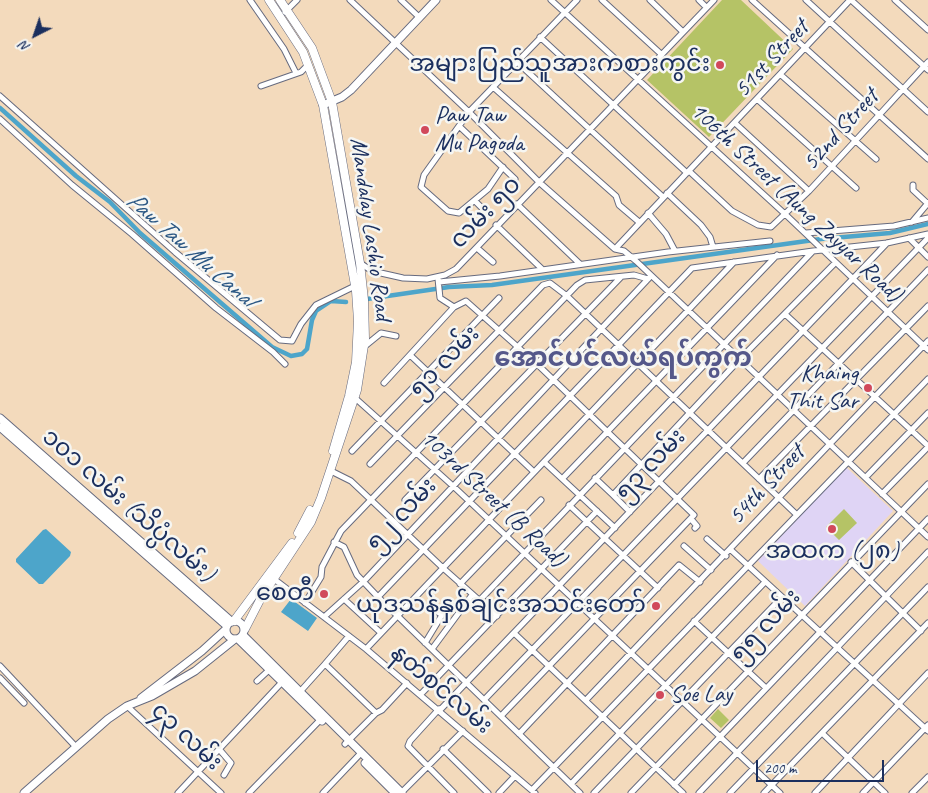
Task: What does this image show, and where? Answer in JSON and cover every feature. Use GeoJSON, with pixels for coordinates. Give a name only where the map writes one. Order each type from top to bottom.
{"type":"FeatureCollection","features":[{"type":"Feature","properties":{"kind":"highway"},"geometry":{"type":"LineString","coordinates":[[230,624],[274,569],[307,518],[352,397],[357,349],[359,284],[323,105],[309,65],[291,32],[284,12],[269,0]]}},
{"type":"Feature","properties":{"kind":"highway","name":"Mandalay Lashio Road"},"geometry":{"type":"LineString","coordinates":[[240,636],[261,598],[311,522],[331,471],[364,347],[359,284],[360,263],[332,102],[312,48],[299,27],[284,12],[280,0]]}},
{"type":"Feature","properties":{"kind":"highway"},"geometry":{"type":"LineString","coordinates":[[291,32],[299,27]]}},
{"type":"Feature","properties":{"kind":"highway"},"geometry":{"type":"LineString","coordinates":[[313,75],[322,73]]}},
{"type":"Feature","properties":{"kind":"main road"},"geometry":{"type":"LineString","coordinates":[[323,105],[332,102],[350,90],[436,0]]}},
{"type":"Feature","properties":{"kind":"main road","name":"၁၀၁ လမ်း (သိပ္ပံလမ်း)"},"geometry":{"type":"LineString","coordinates":[[0,418],[230,624]]}},
{"type":"Feature","properties":{"kind":"main road","name":"၁၀၁ လမ်း (သိပ္ပံလမ်း)"},"geometry":{"type":"LineString","coordinates":[[0,427],[230,624]]}},
{"type":"Feature","properties":{"kind":"main road"},"geometry":{"type":"LineString","coordinates":[[139,700],[202,651],[230,624],[241,623],[240,636],[269,670],[284,680]]}},
{"type":"Feature","properties":{"kind":"main road"},"geometry":{"type":"LineString","coordinates":[[230,624],[229,637],[240,636]]}},
{"type":"Feature","properties":{"kind":"main road"},"geometry":{"type":"LineString","coordinates":[[240,636],[322,718],[402,793]]}},
{"type":"Feature","properties":{"kind":"main road"},"geometry":{"type":"LineString","coordinates":[[24,793],[108,719],[127,706],[152,696],[195,671],[240,636]]}},
{"type":"Feature","properties":{"kind":"main road"},"geometry":{"type":"LineString","coordinates":[[360,754],[393,792]]}},
{"type":"Feature","properties":{"kind":"street"},"geometry":{"type":"LineString","coordinates":[[250,0],[284,49],[296,74]]}},
{"type":"Feature","properties":{"kind":"street"},"geometry":{"type":"LineString","coordinates":[[284,12],[297,0]]}},
{"type":"Feature","properties":{"kind":"street"},"geometry":{"type":"LineString","coordinates":[[350,0],[469,112],[540,183],[614,249],[634,259],[650,278]]}},
{"type":"Feature","properties":{"kind":"street"},"geometry":{"type":"LineString","coordinates":[[401,0],[419,16]]}},
{"type":"Feature","properties":{"kind":"street","name":"106th Street (Aung Zayyar Road)"},"geometry":{"type":"LineString","coordinates":[[551,0],[785,214],[928,350]]}},
{"type":"Feature","properties":{"kind":"street"},"geometry":{"type":"LineString","coordinates":[[503,167],[494,182],[475,201],[459,213],[448,211],[422,187],[424,175],[469,112],[516,61],[577,0]]}},
{"type":"Feature","properties":{"kind":"street"},"geometry":{"type":"LineString","coordinates":[[602,0],[661,54]]}},
{"type":"Feature","properties":{"kind":"street"},"geometry":{"type":"LineString","coordinates":[[650,0],[683,32]]}},
{"type":"Feature","properties":{"kind":"street"},"geometry":{"type":"LineString","coordinates":[[699,0],[706,7]]}},
{"type":"Feature","properties":{"kind":"street","name":"လမ်း ၅၀"},"geometry":{"type":"LineString","coordinates":[[360,263],[372,271],[403,278],[438,279],[456,269],[714,0]]}},
{"type":"Feature","properties":{"kind":"street"},"geometry":{"type":"LineString","coordinates":[[752,0],[928,159]]}},
{"type":"Feature","properties":{"kind":"street"},"geometry":{"type":"LineString","coordinates":[[806,0],[928,112]]}},
{"type":"Feature","properties":{"kind":"street"},"geometry":{"type":"LineString","coordinates":[[851,0],[926,68]]}},
{"type":"Feature","properties":{"kind":"street","name":"51st Street"},"geometry":{"type":"LineString","coordinates":[[614,249],[758,100],[805,46],[851,0]]}},
{"type":"Feature","properties":{"kind":"street"},"geometry":{"type":"LineString","coordinates":[[896,0],[928,30]]}},
{"type":"Feature","properties":{"kind":"street"},"geometry":{"type":"LineString","coordinates":[[540,37],[614,104],[646,137],[688,172]]}},
{"type":"Feature","properties":{"kind":"street"},"geometry":{"type":"LineString","coordinates":[[516,61],[589,129],[701,225],[710,237],[713,247]]}},
{"type":"Feature","properties":{"kind":"street","name":"52nd Street"},"geometry":{"type":"LineString","coordinates":[[688,172],[732,211],[752,222],[772,227],[809,192],[878,114],[926,68],[928,62]]}},
{"type":"Feature","properties":{"kind":"street"},"geometry":{"type":"LineString","coordinates":[[261,86],[301,72],[309,65]]}},
{"type":"Feature","properties":{"kind":"street"},"geometry":{"type":"LineString","coordinates":[[781,75],[876,159]]}},
{"type":"Feature","properties":{"kind":"street"},"geometry":{"type":"LineString","coordinates":[[493,87],[616,196],[619,205],[639,222]]}},
{"type":"Feature","properties":{"kind":"street"},"geometry":{"type":"LineString","coordinates":[[0,96],[175,252],[280,340],[292,342],[301,324],[316,305],[359,284]]}},
{"type":"Feature","properties":{"kind":"street"},"geometry":{"type":"LineString","coordinates":[[758,100],[856,188]]}},
{"type":"Feature","properties":{"kind":"street"},"geometry":{"type":"LineString","coordinates":[[0,119],[72,185],[132,234],[216,308],[273,352],[284,364]]}},
{"type":"Feature","properties":{"kind":"street"},"geometry":{"type":"LineString","coordinates":[[735,123],[809,192]]}},
{"type":"Feature","properties":{"kind":"street"},"geometry":{"type":"LineString","coordinates":[[459,126],[516,179]]}},
{"type":"Feature","properties":{"kind":"street"},"geometry":{"type":"LineString","coordinates":[[912,222],[928,203],[913,190],[913,185]]}},
{"type":"Feature","properties":{"kind":"street"},"geometry":{"type":"LineString","coordinates":[[475,201],[487,213]]}},
{"type":"Feature","properties":{"kind":"street"},"geometry":{"type":"LineString","coordinates":[[517,204],[580,264]]}},
{"type":"Feature","properties":{"kind":"street"},"geometry":{"type":"LineString","coordinates":[[648,213],[666,234],[675,251]]}},
{"type":"Feature","properties":{"kind":"street"},"geometry":{"type":"LineString","coordinates":[[807,235],[894,226],[928,218]]}},
{"type":"Feature","properties":{"kind":"street"},"geometry":{"type":"LineString","coordinates":[[496,226],[542,269]]}},
{"type":"Feature","properties":{"kind":"street"},"geometry":{"type":"LineString","coordinates":[[479,601],[723,343],[813,251],[819,248],[887,243],[928,234]]}},
{"type":"Feature","properties":{"kind":"street"},"geometry":{"type":"LineString","coordinates":[[909,238],[928,257]]}},
{"type":"Feature","properties":{"kind":"street"},"geometry":{"type":"LineString","coordinates":[[485,699],[622,554],[678,498],[726,445],[928,238]]}},
{"type":"Feature","properties":{"kind":"street"},"geometry":{"type":"LineString","coordinates":[[454,307],[440,296],[438,279],[500,276],[580,264],[634,259],[675,251],[770,242]]}},
{"type":"Feature","properties":{"kind":"street","name":"၅၃ လမ်း"},"geometry":{"type":"LineString","coordinates":[[427,766],[410,750],[408,743],[887,243]]}},
{"type":"Feature","properties":{"kind":"street"},"geometry":{"type":"LineString","coordinates":[[477,248],[493,262]]}},
{"type":"Feature","properties":{"kind":"street"},"geometry":{"type":"LineString","coordinates":[[378,597],[620,346],[692,268],[813,251]]}},
{"type":"Feature","properties":{"kind":"street"},"geometry":{"type":"LineString","coordinates":[[562,478],[777,255]]}},
{"type":"Feature","properties":{"kind":"street"},"geometry":{"type":"LineString","coordinates":[[366,649],[735,261]]}},
{"type":"Feature","properties":{"kind":"street"},"geometry":{"type":"LineString","coordinates":[[613,495],[740,359],[835,263]]}},
{"type":"Feature","properties":{"kind":"street"},"geometry":{"type":"LineString","coordinates":[[743,463],[928,270]]}},
{"type":"Feature","properties":{"kind":"street"},"geometry":{"type":"LineString","coordinates":[[305,603],[321,577],[322,567],[340,530],[418,452],[577,286],[585,280],[638,275],[650,278],[670,293],[778,393],[928,537]]}},
{"type":"Feature","properties":{"kind":"street"},"geometry":{"type":"LineString","coordinates":[[405,500],[538,365],[621,277]]}},
{"type":"Feature","properties":{"kind":"street","name":"၅၂ လမ်း"},"geometry":{"type":"LineString","coordinates":[[324,617],[364,582],[650,278]]}},
{"type":"Feature","properties":{"kind":"street","name":"၅၁ လမ်း"},"geometry":{"type":"LineString","coordinates":[[370,464],[546,283],[554,285],[568,296]]}},
{"type":"Feature","properties":{"kind":"street"},"geometry":{"type":"LineString","coordinates":[[568,296],[726,445],[797,515]]}},
{"type":"Feature","properties":{"kind":"street"},"geometry":{"type":"LineString","coordinates":[[352,451],[427,371],[500,298]]}},
{"type":"Feature","properties":{"kind":"street"},"geometry":{"type":"LineString","coordinates":[[384,383],[454,307],[466,301],[538,365],[694,513],[691,520],[501,716]]}},
{"type":"Feature","properties":{"kind":"street"},"geometry":{"type":"LineString","coordinates":[[759,479],[928,306]]}},
{"type":"Feature","properties":{"kind":"street"},"geometry":{"type":"LineString","coordinates":[[785,314],[822,346],[928,446],[882,494]]}},
{"type":"Feature","properties":{"kind":"street"},"geometry":{"type":"LineString","coordinates":[[364,347],[381,333],[396,336]]}},
{"type":"Feature","properties":{"kind":"street","name":"54th Street"},"geometry":{"type":"LineString","coordinates":[[586,700],[630,652],[726,556],[778,497],[928,341]]}},
{"type":"Feature","properties":{"kind":"street"},"geometry":{"type":"LineString","coordinates":[[410,355],[534,472]]}},
{"type":"Feature","properties":{"kind":"street"},"geometry":{"type":"LineString","coordinates":[[534,791],[603,716],[928,378]]}},
{"type":"Feature","properties":{"kind":"street"},"geometry":{"type":"LineString","coordinates":[[555,392],[561,388]]}},
{"type":"Feature","properties":{"kind":"street","name":"103rd Street (B Road)"},"geometry":{"type":"LineString","coordinates":[[352,397],[382,420],[418,452],[780,793]]}},
{"type":"Feature","properties":{"kind":"street"},"geometry":{"type":"LineString","coordinates":[[866,477],[928,412]]}},
{"type":"Feature","properties":{"kind":"street"},"geometry":{"type":"LineString","coordinates":[[544,462],[615,528]]}},
{"type":"Feature","properties":{"kind":"street"},"geometry":{"type":"LineString","coordinates":[[331,471],[346,477],[372,499],[423,550],[496,616]]}},
{"type":"Feature","properties":{"kind":"street"},"geometry":{"type":"LineString","coordinates":[[595,478],[630,512]]}},
{"type":"Feature","properties":{"kind":"street","name":"၅၅ လမ်း"},"geometry":{"type":"LineString","coordinates":[[631,793],[928,484]]}},
{"type":"Feature","properties":{"kind":"street"},"geometry":{"type":"LineString","coordinates":[[460,584],[541,500]]}},
{"type":"Feature","properties":{"kind":"street"},"geometry":{"type":"LineString","coordinates":[[569,505],[658,588]]}},
{"type":"Feature","properties":{"kind":"street"},"geometry":{"type":"LineString","coordinates":[[421,694],[597,511]]}},
{"type":"Feature","properties":{"kind":"street"},"geometry":{"type":"LineString","coordinates":[[674,785],[928,519]]}},
{"type":"Feature","properties":{"kind":"street"},"geometry":{"type":"LineString","coordinates":[[691,520],[697,526],[695,528]]}},
{"type":"Feature","properties":{"kind":"street"},"geometry":{"type":"LineString","coordinates":[[708,539],[726,556]]}},
{"type":"Feature","properties":{"kind":"street"},"geometry":{"type":"LineString","coordinates":[[334,542],[344,547],[357,575],[378,597],[580,793]]}},
{"type":"Feature","properties":{"kind":"street"},"geometry":{"type":"LineString","coordinates":[[684,546],[712,570]]}},
{"type":"Feature","properties":{"kind":"street"},"geometry":{"type":"LineString","coordinates":[[731,550],[898,704],[927,728],[863,793]]}},
{"type":"Feature","properties":{"kind":"street"},"geometry":{"type":"LineString","coordinates":[[699,793],[928,552]]}},
{"type":"Feature","properties":{"kind":"street"},"geometry":{"type":"LineString","coordinates":[[851,562],[928,635]]}},
{"type":"Feature","properties":{"kind":"street"},"geometry":{"type":"LineString","coordinates":[[519,734],[680,564],[700,582]]}},
{"type":"Feature","properties":{"kind":"street","name":"နတ်စင်လမ်း"},"geometry":{"type":"LineString","coordinates":[[274,579],[366,649],[534,791]]}},
{"type":"Feature","properties":{"kind":"street"},"geometry":{"type":"LineString","coordinates":[[571,784],[765,582]]}},
{"type":"Feature","properties":{"kind":"street"},"geometry":{"type":"LineString","coordinates":[[730,793],[928,587]]}},
{"type":"Feature","properties":{"kind":"street"},"geometry":{"type":"LineString","coordinates":[[432,649],[472,595]]}},
{"type":"Feature","properties":{"kind":"street"},"geometry":{"type":"LineString","coordinates":[[344,598],[381,633]]}},
{"type":"Feature","properties":{"kind":"street"},"geometry":{"type":"LineString","coordinates":[[594,793],[782,598]]}},
{"type":"Feature","properties":{"kind":"street"},"geometry":{"type":"LineString","coordinates":[[425,643],[442,615],[430,607]]}},
{"type":"Feature","properties":{"kind":"street"},"geometry":{"type":"LineString","coordinates":[[694,622],[766,688]]}},
{"type":"Feature","properties":{"kind":"street"},"geometry":{"type":"LineString","coordinates":[[764,793],[928,623]]}},
{"type":"Feature","properties":{"kind":"street"},"geometry":{"type":"LineString","coordinates":[[514,633],[683,793]]}},
{"type":"Feature","properties":{"kind":"street"},"geometry":{"type":"LineString","coordinates":[[298,694],[349,636]]}},
{"type":"Feature","properties":{"kind":"street"},"geometry":{"type":"LineString","coordinates":[[325,664],[376,713]]}},
{"type":"Feature","properties":{"kind":"street"},"geometry":{"type":"LineString","coordinates":[[0,666],[76,747]]}},
{"type":"Feature","properties":{"kind":"street"},"geometry":{"type":"LineString","coordinates":[[257,681],[269,670]]}},
{"type":"Feature","properties":{"kind":"street"},"geometry":{"type":"LineString","coordinates":[[814,793],[928,673]]}},
{"type":"Feature","properties":{"kind":"street"},"geometry":{"type":"LineString","coordinates":[[0,678],[24,703]]}},
{"type":"Feature","properties":{"kind":"street"},"geometry":{"type":"LineString","coordinates":[[178,793],[284,680]]}},
{"type":"Feature","properties":{"kind":"street"},"geometry":{"type":"LineString","coordinates":[[347,742],[376,713],[382,710],[407,683]]}},
{"type":"Feature","properties":{"kind":"street","name":"၄၃ လမ်း"},"geometry":{"type":"LineString","coordinates":[[127,706],[221,793]]}},
{"type":"Feature","properties":{"kind":"street"},"geometry":{"type":"LineString","coordinates":[[249,793],[322,718]]}},
{"type":"Feature","properties":{"kind":"street"},"geometry":{"type":"LineString","coordinates":[[402,793],[463,732]]}},
{"type":"Feature","properties":{"kind":"street"},"geometry":{"type":"LineString","coordinates":[[822,733],[885,793]]}},
{"type":"Feature","properties":{"kind":"street"},"geometry":{"type":"LineString","coordinates":[[219,749],[231,763],[224,775]]}},
{"type":"Feature","properties":{"kind":"street"},"geometry":{"type":"LineString","coordinates":[[444,749],[488,793]]}},
{"type":"Feature","properties":{"kind":"street"},"geometry":{"type":"LineString","coordinates":[[323,793],[360,754]]}},
{"type":"Feature","properties":{"kind":"street"},"geometry":{"type":"LineString","coordinates":[[427,766],[454,793]]}},
{"type":"Feature","properties":{"kind":"street"},"geometry":{"type":"LineString","coordinates":[[498,793],[515,776]]}},
{"type":"Feature","properties":{"kind":"street"},"geometry":{"type":"LineString","coordinates":[[912,793],[928,777]]}},
{"type":"Feature","properties":{"kind":"shaded area","name":"အထက (၂၈)"},"geometry":{"type":"Polygon","coordinates":[[[846,467],[893,511],[805,606],[758,561],[846,467]]]}},
{"type":"Feature","properties":{"kind":"green space","name":"အများပြည်သူအားကစားကွင်း"},"geometry":{"type":"Polygon","coordinates":[[[722,0],[741,0],[793,49],[709,137],[647,80],[722,0]]]}},
{"type":"Feature","properties":{"kind":"green space"},"geometry":{"type":"Polygon","coordinates":[[[844,509],[857,523],[839,540],[826,527],[844,509]]]}},
{"type":"Feature","properties":{"kind":"green space"},"geometry":{"type":"Polygon","coordinates":[[[718,709],[729,720],[721,728],[710,718],[718,709]]]}},
{"type":"Feature","properties":{"kind":"water"},"geometry":{"type":"Polygon","coordinates":[[[46,529],[71,552],[70,556],[43,584],[39,584],[16,562],[16,559],[46,529]]]}},
{"type":"Feature","properties":{"kind":"water"},"geometry":{"type":"Polygon","coordinates":[[[291,599],[317,618],[308,631],[281,612],[291,599]]]}},
{"type":"Feature","properties":{"kind":"waterway","name":"Paw Taw Mu Canal"},"geometry":{"type":"LineString","coordinates":[[0,108],[76,176],[110,202],[140,233],[272,347],[291,356],[302,354],[307,349],[312,320],[316,311],[331,301],[346,302]]}},
{"type":"Feature","properties":{"kind":"waterway"},"geometry":{"type":"LineString","coordinates":[[367,299],[449,287],[492,285],[821,239],[890,233],[928,224]]}},
{"type":"Feature","properties":{"kind":"place","name":"အများပြည်သူအားကစားကွင်း"},"geometry":{"type":"Point","coordinates":[720,65]}},
{"type":"Feature","properties":{"kind":"place","name":"Paw Taw Mu Pagoda"},"geometry":{"type":"Point","coordinates":[425,130]}},
{"type":"Feature","properties":{"kind":"place","name":"Khaing Thit Sar"},"geometry":{"type":"Point","coordinates":[868,388]}},
{"type":"Feature","properties":{"kind":"place","name":"အထက (၂၈)"},"geometry":{"type":"Point","coordinates":[832,529]}},
{"type":"Feature","properties":{"kind":"place","name":"စေတီ"},"geometry":{"type":"Point","coordinates":[324,594]}},
{"type":"Feature","properties":{"kind":"place","name":"ယုဒသန်နှစ်ချင်းအသင်းတော်"},"geometry":{"type":"Point","coordinates":[656,606]}},
{"type":"Feature","properties":{"kind":"place","name":"Soe Lay"},"geometry":{"type":"Point","coordinates":[660,695]}},
{"type":"Feature","properties":{"kind":"district","name":"အောင်ပင်လယ်ရပ်ကွက်"},"geometry":{"type":"Point","coordinates":[623,359]}}]}
